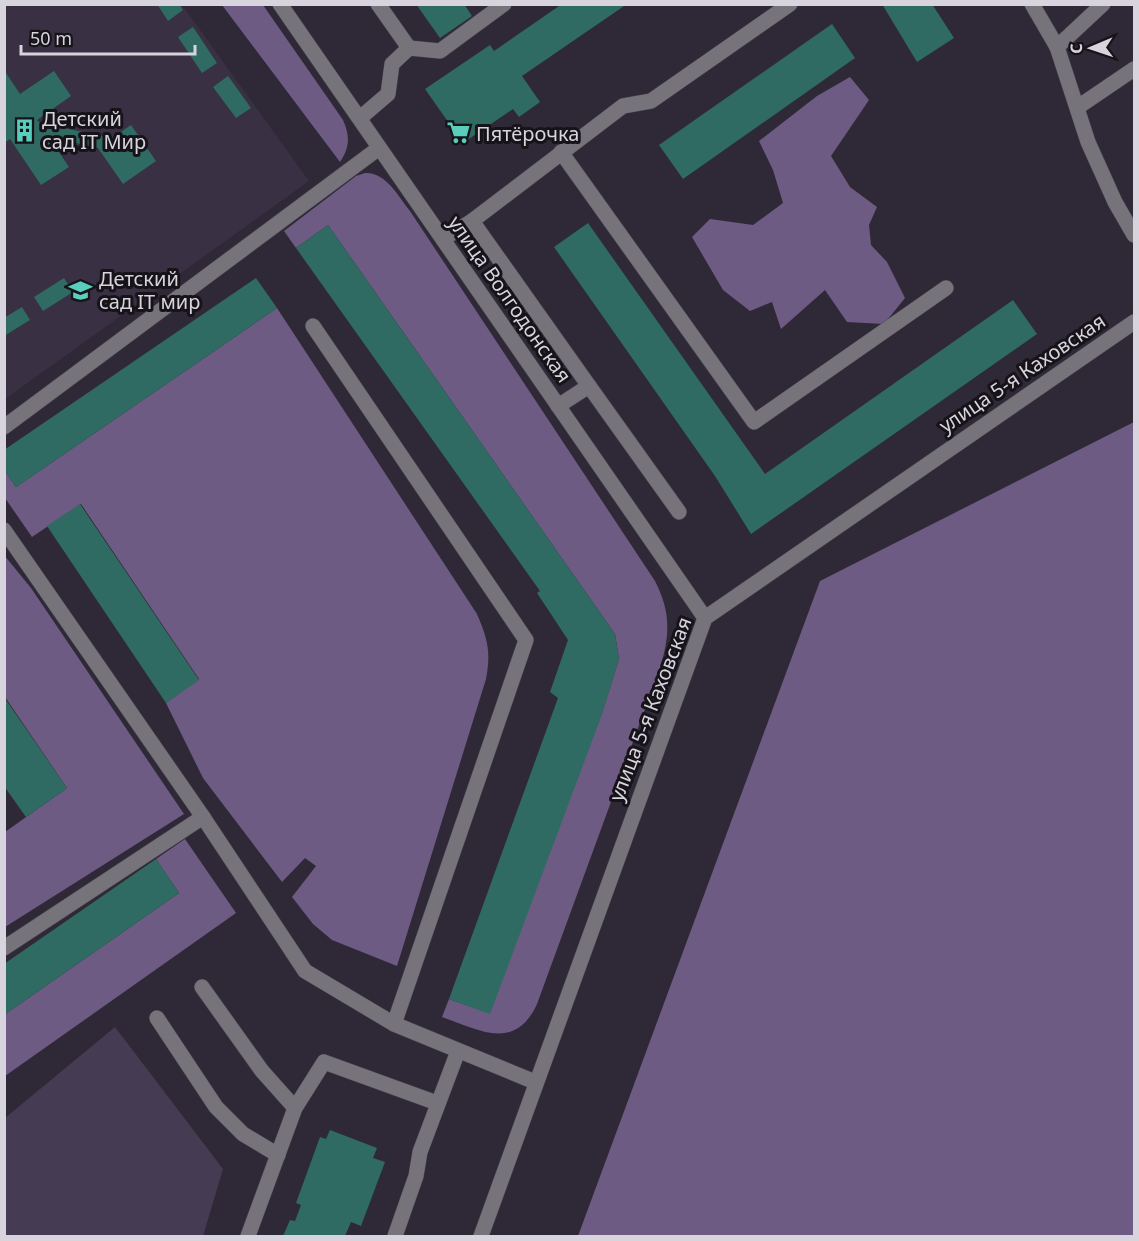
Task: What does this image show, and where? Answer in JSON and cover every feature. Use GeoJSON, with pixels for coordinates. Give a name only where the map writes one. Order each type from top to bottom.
{"type":"FeatureCollection","features":[{"type":"Feature","properties":{"kind":"street","name":"улица Волгодонская"},"geometry":{"type":"LineString","coordinates":[[280,4],[705,618]]}},
{"type":"Feature","properties":{"kind":"street"},"geometry":{"type":"LineString","coordinates":[[378,4],[409,48]]}},
{"type":"Feature","properties":{"kind":"street"},"geometry":{"type":"LineString","coordinates":[[360,118],[388,94],[392,64],[409,48],[440,51],[504,4]]}},
{"type":"Feature","properties":{"kind":"street"},"geometry":{"type":"LineString","coordinates":[[443,239],[472,221],[623,106],[651,101],[790,4]]}},
{"type":"Feature","properties":{"kind":"street"},"geometry":{"type":"LineString","coordinates":[[1032,4],[1058,47],[1088,142],[1115,202],[1134,235]]}},
{"type":"Feature","properties":{"kind":"street"},"geometry":{"type":"LineString","coordinates":[[1058,47],[1103,4]]}},
{"type":"Feature","properties":{"kind":"street"},"geometry":{"type":"LineString","coordinates":[[1078,107],[1134,69]]}},
{"type":"Feature","properties":{"kind":"street"},"geometry":{"type":"LineString","coordinates":[[4,427],[380,148]]}},
{"type":"Feature","properties":{"kind":"street"},"geometry":{"type":"LineString","coordinates":[[561,152],[754,422],[946,288]]}},
{"type":"Feature","properties":{"kind":"street"},"geometry":{"type":"LineString","coordinates":[[472,221],[679,512]]}},
{"type":"Feature","properties":{"kind":"street","name":"улица 5-я Каховская"},"geometry":{"type":"LineString","coordinates":[[481,1236],[705,618],[1134,322]]}},
{"type":"Feature","properties":{"kind":"street"},"geometry":{"type":"LineString","coordinates":[[313,326],[526,640],[394,1023]]}},
{"type":"Feature","properties":{"kind":"street"},"geometry":{"type":"LineString","coordinates":[[558,406],[589,387]]}},
{"type":"Feature","properties":{"kind":"street"},"geometry":{"type":"LineString","coordinates":[[4,530],[203,817],[305,972],[394,1023],[535,1082]]}},
{"type":"Feature","properties":{"kind":"street"},"geometry":{"type":"LineString","coordinates":[[4,948],[203,817]]}},
{"type":"Feature","properties":{"kind":"street"},"geometry":{"type":"LineString","coordinates":[[202,987],[262,1071],[295,1108]]}},
{"type":"Feature","properties":{"kind":"street"},"geometry":{"type":"LineString","coordinates":[[156,1018],[216,1107],[243,1134],[278,1155]]}},
{"type":"Feature","properties":{"kind":"street"},"geometry":{"type":"LineString","coordinates":[[395,1236],[417,1176],[420,1152],[458,1050]]}},
{"type":"Feature","properties":{"kind":"street"},"geometry":{"type":"LineString","coordinates":[[248,1236],[295,1108],[324,1062],[437,1103]]}},
{"type":"Feature","properties":{"kind":"shaded area","name":"Детский сад IT мир"},"geometry":{"type":"Polygon","coordinates":[[[5,5],[182,5],[309,181],[5,399],[5,5]]]}},
{"type":"Feature","properties":{"kind":"shaded area"},"geometry":{"type":"Polygon","coordinates":[[[222,5],[263,5],[343,120],[348,141],[340,162],[222,5]]]}},
{"type":"Feature","properties":{"kind":"shaded area"},"geometry":{"type":"Polygon","coordinates":[[[850,77],[869,100],[831,156],[850,187],[877,207],[869,225],[871,245],[887,262],[905,298],[884,324],[847,322],[825,290],[781,329],[772,302],[750,311],[723,290],[692,237],[710,219],[753,225],[783,203],[773,170],[759,141],[817,96],[850,77]]]}},
{"type":"Feature","properties":{"kind":"shaded area"},"geometry":{"type":"Polygon","coordinates":[[[365,173],[379,176],[385,181],[410,211],[655,581],[666,613],[666,645],[660,668],[537,1004],[528,1019],[518,1028],[507,1033],[483,1031],[442,1017],[449,999],[489,1013],[602,713],[619,659],[615,634],[328,225],[296,248],[284,231],[356,176],[365,173]]]}},
{"type":"Feature","properties":{"kind":"shaded area"},"geometry":{"type":"Polygon","coordinates":[[[277,308],[477,614],[488,646],[486,679],[397,966],[332,940],[313,924],[292,897],[316,866],[305,858],[282,882],[203,778],[166,703],[199,679],[81,504],[32,537],[5,498],[4,470],[16,487],[277,308]]]}},
{"type":"Feature","properties":{"kind":"shaded area"},"geometry":{"type":"Polygon","coordinates":[[[1134,422],[1134,1236],[578,1236],[820,581],[1134,422]]]}},
{"type":"Feature","properties":{"kind":"shaded area"},"geometry":{"type":"Polygon","coordinates":[[[4,555],[31,588],[184,814],[5,927],[5,832],[67,788],[5,697],[4,555]]]}},
{"type":"Feature","properties":{"kind":"shaded area"},"geometry":{"type":"Polygon","coordinates":[[[185,839],[236,913],[5,1076],[4,1015],[179,893],[156,859],[185,839]]]}},
{"type":"Feature","properties":{"kind":"shaded area"},"geometry":{"type":"Polygon","coordinates":[[[115,1027],[223,1169],[203,1236],[5,1236],[5,1118],[115,1027]]]}},
{"type":"Feature","properties":{"kind":"building"},"geometry":{"type":"Polygon","coordinates":[[[157,4],[179,4],[183,10],[168,21],[157,4]]]}},
{"type":"Feature","properties":{"kind":"building"},"geometry":{"type":"Polygon","coordinates":[[[416,4],[464,4],[472,16],[440,38],[416,4]]]}},
{"type":"Feature","properties":{"kind":"building"},"geometry":{"type":"Polygon","coordinates":[[[562,4],[627,4],[522,76],[540,102],[519,117],[513,109],[463,143],[425,89],[490,45],[494,51],[562,4]]]}},
{"type":"Feature","properties":{"kind":"building"},"geometry":{"type":"Polygon","coordinates":[[[882,4],[932,4],[954,38],[917,62],[882,4]]]}},
{"type":"Feature","properties":{"kind":"building"},"geometry":{"type":"Polygon","coordinates":[[[832,24],[855,58],[683,179],[659,145],[832,24]]]}},
{"type":"Feature","properties":{"kind":"building"},"geometry":{"type":"Polygon","coordinates":[[[193,27],[217,63],[202,73],[178,37],[193,27]]]}},
{"type":"Feature","properties":{"kind":"building","name":"Детский сад IT Мир"},"geometry":{"type":"Polygon","coordinates":[[[4,70],[20,94],[54,71],[71,96],[37,120],[40,123],[112,138],[131,125],[156,161],[123,184],[98,148],[49,137],[69,167],[41,185],[10,139],[4,143],[4,70]]]}},
{"type":"Feature","properties":{"kind":"building"},"geometry":{"type":"Polygon","coordinates":[[[228,76],[251,108],[236,118],[213,87],[228,76]]]}},
{"type":"Feature","properties":{"kind":"building"},"geometry":{"type":"Polygon","coordinates":[[[588,223],[765,474],[1013,300],[1037,334],[751,534],[715,476],[554,247],[588,223]]]}},
{"type":"Feature","properties":{"kind":"building"},"geometry":{"type":"Polygon","coordinates":[[[328,225],[615,634],[619,659],[602,714],[490,1014],[449,999],[558,698],[550,692],[568,640],[537,593],[540,591],[296,248],[328,225]]]}},
{"type":"Feature","properties":{"kind":"building"},"geometry":{"type":"Polygon","coordinates":[[[64,278],[73,292],[43,311],[34,297],[64,278]]]}},
{"type":"Feature","properties":{"kind":"building"},"geometry":{"type":"Polygon","coordinates":[[[256,278],[277,308],[16,487],[4,470],[4,450],[256,278]]]}},
{"type":"Feature","properties":{"kind":"building"},"geometry":{"type":"Polygon","coordinates":[[[22,307],[30,320],[4,336],[4,318],[22,307]]]}},
{"type":"Feature","properties":{"kind":"building"},"geometry":{"type":"Polygon","coordinates":[[[80,504],[199,680],[166,703],[47,526],[80,504]]]}},
{"type":"Feature","properties":{"kind":"building"},"geometry":{"type":"Polygon","coordinates":[[[4,697],[67,788],[26,817],[4,786],[4,697]]]}},
{"type":"Feature","properties":{"kind":"building"},"geometry":{"type":"Polygon","coordinates":[[[156,859],[179,893],[4,1015],[4,964],[156,859]]]}},
{"type":"Feature","properties":{"kind":"building"},"geometry":{"type":"Polygon","coordinates":[[[330,1130],[377,1148],[373,1158],[385,1162],[361,1226],[351,1222],[345,1236],[283,1236],[290,1220],[295,1221],[301,1205],[296,1203],[320,1137],[326,1139],[330,1130]]]}},
{"type":"Feature","properties":{"kind":"place","name":"Детский сад IT Мир"},"geometry":{"type":"Point","coordinates":[24,130]}},
{"type":"Feature","properties":{"kind":"place","name":"Пятёрочка"},"geometry":{"type":"Point","coordinates":[458,133]}},
{"type":"Feature","properties":{"kind":"place","name":"Детский сад IT мир"},"geometry":{"type":"Point","coordinates":[81,290]}}]}
